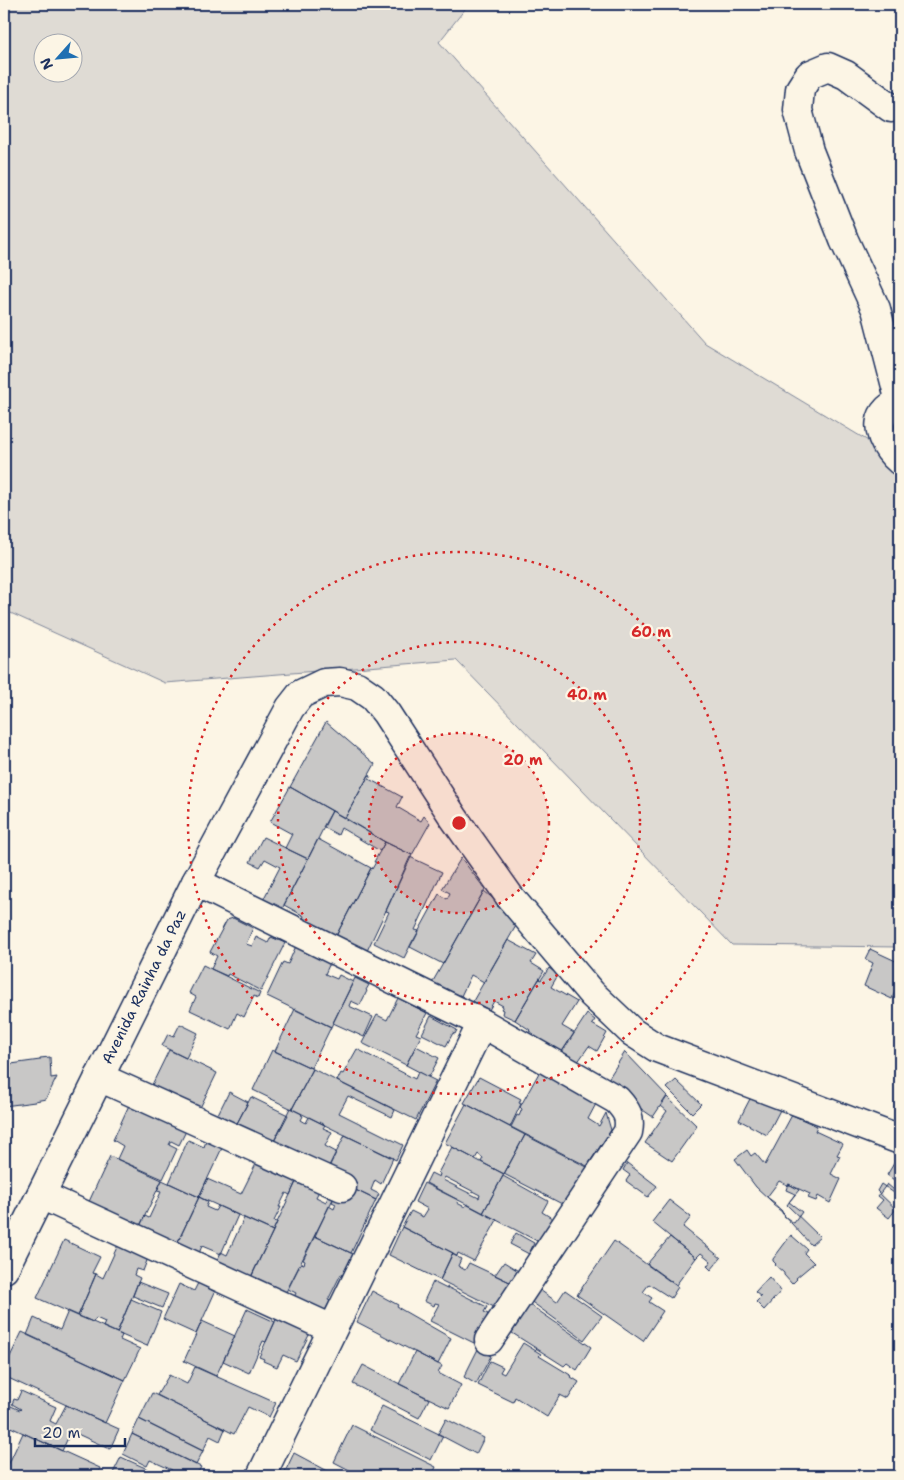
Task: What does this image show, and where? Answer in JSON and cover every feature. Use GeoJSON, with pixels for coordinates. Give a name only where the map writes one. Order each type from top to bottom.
{"type":"FeatureCollection","features":[{"type":"Feature","properties":{"kind":"street"},"geometry":{"type":"LineString","coordinates":[[890,108],[846,75],[828,67],[809,75],[800,90],[798,110],[809,151],[844,240],[876,309],[900,402],[887,409],[882,416],[881,428],[885,445],[900,461]]}},
{"type":"Feature","properties":{"kind":"street","name":"Avenida Rainha da Paz"},"geometry":{"type":"LineString","coordinates":[[4,1269],[196,882],[290,708],[301,694],[324,683],[340,682],[357,686],[372,697],[386,713],[454,818],[510,897],[592,994],[632,1032],[657,1048],[900,1140]]}},
{"type":"Feature","properties":{"kind":"street"},"geometry":{"type":"LineString","coordinates":[[196,882],[482,1023],[617,1100],[624,1108],[630,1124],[628,1132],[489,1340]]}},
{"type":"Feature","properties":{"kind":"street"},"geometry":{"type":"LineString","coordinates":[[261,1476],[482,1023]]}},
{"type":"Feature","properties":{"kind":"street"},"geometry":{"type":"LineString","coordinates":[[99,1077],[342,1186]]}},
{"type":"Feature","properties":{"kind":"street"},"geometry":{"type":"LineString","coordinates":[[41,1195],[332,1329]]}},
{"type":"Feature","properties":{"kind":"shaded area"},"geometry":{"type":"Polygon","coordinates":[[[4,4],[469,4],[439,42],[705,343],[900,460],[900,947],[732,945],[456,660],[165,683],[4,610],[4,4]]]}},
{"type":"Feature","properties":{"kind":"building"},"geometry":{"type":"Polygon","coordinates":[[[326,722],[375,764],[345,818],[290,787],[326,722]]]}},
{"type":"Feature","properties":{"kind":"building"},"geometry":{"type":"Polygon","coordinates":[[[369,775],[371,776],[369,779],[402,797],[397,807],[421,821],[424,816],[430,823],[412,855],[385,842],[345,818],[369,775]]]}},
{"type":"Feature","properties":{"kind":"building"},"geometry":{"type":"Polygon","coordinates":[[[290,787],[332,811],[308,859],[285,848],[292,834],[270,822],[290,787]]]}},
{"type":"Feature","properties":{"kind":"building"},"geometry":{"type":"Polygon","coordinates":[[[332,811],[385,842],[380,851],[341,828],[338,835],[323,827],[332,811]]]}},
{"type":"Feature","properties":{"kind":"building"},"geometry":{"type":"Polygon","coordinates":[[[263,837],[308,859],[282,909],[263,900],[280,867],[265,859],[260,867],[250,862],[263,837]]]}},
{"type":"Feature","properties":{"kind":"building"},"geometry":{"type":"Polygon","coordinates":[[[318,839],[371,868],[335,938],[302,921],[304,916],[284,905],[318,839]]]}},
{"type":"Feature","properties":{"kind":"building"},"geometry":{"type":"Polygon","coordinates":[[[385,842],[412,855],[366,953],[335,938],[385,842]]]}},
{"type":"Feature","properties":{"kind":"building"},"geometry":{"type":"Polygon","coordinates":[[[410,857],[442,872],[415,930],[419,931],[404,958],[374,943],[389,912],[386,911],[410,857]]]}},
{"type":"Feature","properties":{"kind":"building"},"geometry":{"type":"Polygon","coordinates":[[[461,858],[485,889],[443,964],[410,947],[439,894],[447,899],[450,893],[442,889],[461,858]]]}},
{"type":"Feature","properties":{"kind":"building"},"geometry":{"type":"Polygon","coordinates":[[[484,891],[495,900],[494,902],[499,904],[497,906],[506,911],[504,913],[513,919],[512,922],[517,924],[484,982],[471,975],[461,996],[432,983],[484,891]]]}},
{"type":"Feature","properties":{"kind":"building"},"geometry":{"type":"Polygon","coordinates":[[[233,918],[253,928],[246,944],[252,946],[256,937],[268,943],[271,937],[285,943],[261,991],[228,974],[227,976],[211,969],[217,956],[210,952],[227,920],[233,918]]]}},
{"type":"Feature","properties":{"kind":"building"},"geometry":{"type":"Polygon","coordinates":[[[508,940],[536,955],[531,963],[544,971],[515,1020],[502,1014],[503,1010],[501,1009],[503,1006],[494,1001],[489,1010],[473,1001],[508,940]]]}},
{"type":"Feature","properties":{"kind":"building"},"geometry":{"type":"Polygon","coordinates":[[[296,946],[330,963],[325,974],[337,979],[339,975],[353,982],[331,1027],[267,996],[283,962],[288,964],[296,946]]]}},
{"type":"Feature","properties":{"kind":"building"},"geometry":{"type":"Polygon","coordinates":[[[870,949],[900,963],[900,979],[892,999],[864,986],[873,963],[865,959],[870,949]]]}},
{"type":"Feature","properties":{"kind":"building"},"geometry":{"type":"Polygon","coordinates":[[[203,965],[260,993],[258,998],[254,996],[244,1017],[237,1013],[230,1029],[190,1010],[196,997],[189,993],[203,965]]]}},
{"type":"Feature","properties":{"kind":"building"},"geometry":{"type":"Polygon","coordinates":[[[549,968],[558,975],[551,987],[577,1002],[562,1026],[574,1033],[561,1053],[533,1035],[530,1030],[515,1020],[539,979],[541,980],[549,968]]]}},
{"type":"Feature","properties":{"kind":"building"},"geometry":{"type":"Polygon","coordinates":[[[355,978],[369,985],[360,1005],[351,1001],[349,1006],[373,1017],[364,1037],[333,1023],[355,978]]]}},
{"type":"Feature","properties":{"kind":"building"},"geometry":{"type":"Polygon","coordinates":[[[398,998],[427,1013],[416,1034],[421,1036],[406,1065],[362,1043],[377,1015],[387,1020],[398,998]]]}},
{"type":"Feature","properties":{"kind":"building"},"geometry":{"type":"Polygon","coordinates":[[[295,1009],[331,1027],[311,1068],[275,1051],[295,1009]]]}},
{"type":"Feature","properties":{"kind":"building"},"geometry":{"type":"Polygon","coordinates":[[[587,1014],[595,1020],[592,1024],[607,1033],[597,1051],[589,1046],[577,1063],[562,1052],[587,1014]]]}},
{"type":"Feature","properties":{"kind":"building"},"geometry":{"type":"Polygon","coordinates":[[[431,1016],[457,1030],[455,1034],[453,1033],[446,1046],[422,1034],[431,1016]]]}},
{"type":"Feature","properties":{"kind":"building"},"geometry":{"type":"Polygon","coordinates":[[[180,1024],[198,1033],[186,1058],[162,1046],[168,1034],[174,1036],[180,1024]]]}},
{"type":"Feature","properties":{"kind":"building"},"geometry":{"type":"Polygon","coordinates":[[[416,1046],[439,1058],[429,1077],[406,1065],[416,1046]]]}},
{"type":"Feature","properties":{"kind":"building"},"geometry":{"type":"Polygon","coordinates":[[[357,1049],[415,1079],[418,1072],[436,1081],[416,1120],[337,1081],[357,1049]]]}},
{"type":"Feature","properties":{"kind":"building"},"geometry":{"type":"Polygon","coordinates":[[[169,1050],[217,1073],[197,1114],[149,1091],[169,1050]]]}},
{"type":"Feature","properties":{"kind":"building"},"geometry":{"type":"Polygon","coordinates":[[[272,1050],[313,1069],[292,1109],[253,1090],[272,1050]]]}},
{"type":"Feature","properties":{"kind":"building"},"geometry":{"type":"Polygon","coordinates":[[[625,1052],[667,1096],[653,1117],[605,1084],[625,1052]]]}},
{"type":"Feature","properties":{"kind":"building"},"geometry":{"type":"Polygon","coordinates":[[[50,1057],[51,1078],[57,1077],[46,1099],[4,1106],[4,1065],[50,1057]]]}},
{"type":"Feature","properties":{"kind":"building"},"geometry":{"type":"Polygon","coordinates":[[[313,1069],[395,1110],[392,1117],[348,1096],[339,1113],[403,1145],[396,1160],[292,1109],[313,1069]]]}},
{"type":"Feature","properties":{"kind":"building"},"geometry":{"type":"Polygon","coordinates":[[[540,1071],[597,1102],[588,1119],[599,1126],[606,1113],[611,1130],[587,1166],[511,1127],[517,1115],[519,1116],[522,1109],[520,1107],[540,1071]]]}},
{"type":"Feature","properties":{"kind":"building"},"geometry":{"type":"Polygon","coordinates":[[[479,1077],[521,1099],[519,1103],[521,1104],[510,1127],[464,1103],[479,1077]]]}},
{"type":"Feature","properties":{"kind":"building"},"geometry":{"type":"Polygon","coordinates":[[[676,1080],[701,1104],[692,1113],[667,1088],[676,1080]]]}},
{"type":"Feature","properties":{"kind":"building"},"geometry":{"type":"Polygon","coordinates":[[[229,1092],[248,1102],[233,1131],[214,1122],[229,1092]]]}},
{"type":"Feature","properties":{"kind":"building"},"geometry":{"type":"Polygon","coordinates":[[[251,1097],[288,1115],[270,1149],[233,1131],[251,1097]]]}},
{"type":"Feature","properties":{"kind":"building"},"geometry":{"type":"Polygon","coordinates":[[[667,1097],[697,1126],[672,1161],[645,1143],[667,1111],[661,1106],[667,1097]]]}},
{"type":"Feature","properties":{"kind":"building"},"geometry":{"type":"Polygon","coordinates":[[[751,1097],[780,1110],[767,1135],[739,1120],[751,1097]]]}},
{"type":"Feature","properties":{"kind":"building"},"geometry":{"type":"Polygon","coordinates":[[[130,1103],[186,1131],[179,1145],[171,1141],[169,1145],[177,1149],[163,1179],[117,1159],[123,1146],[113,1140],[130,1103]]]}},
{"type":"Feature","properties":{"kind":"building"},"geometry":{"type":"Polygon","coordinates":[[[466,1104],[525,1135],[504,1174],[481,1162],[483,1158],[478,1154],[475,1159],[445,1143],[466,1104]]]}},
{"type":"Feature","properties":{"kind":"building"},"geometry":{"type":"Polygon","coordinates":[[[290,1108],[302,1114],[301,1120],[306,1123],[309,1117],[325,1125],[323,1128],[332,1132],[325,1146],[336,1152],[328,1168],[274,1141],[290,1108]]]}},
{"type":"Feature","properties":{"kind":"building"},"geometry":{"type":"Polygon","coordinates":[[[792,1115],[817,1126],[815,1131],[843,1144],[837,1155],[840,1156],[831,1174],[841,1179],[830,1203],[818,1196],[816,1201],[808,1198],[810,1194],[788,1184],[786,1190],[795,1194],[787,1205],[820,1237],[811,1245],[782,1211],[756,1187],[735,1159],[747,1150],[751,1156],[755,1153],[765,1165],[792,1115]]]}},
{"type":"Feature","properties":{"kind":"building"},"geometry":{"type":"Polygon","coordinates":[[[345,1135],[393,1158],[381,1184],[375,1180],[371,1190],[379,1194],[376,1200],[325,1175],[345,1135]]]}},
{"type":"Feature","properties":{"kind":"building"},"geometry":{"type":"Polygon","coordinates":[[[525,1135],[587,1167],[564,1205],[504,1174],[525,1135]]]}},
{"type":"Feature","properties":{"kind":"building"},"geometry":{"type":"Polygon","coordinates":[[[188,1140],[204,1147],[206,1141],[222,1148],[199,1197],[169,1183],[188,1140]]]}},
{"type":"Feature","properties":{"kind":"building"},"geometry":{"type":"Polygon","coordinates":[[[452,1147],[504,1174],[483,1213],[426,1183],[431,1173],[439,1177],[440,1174],[438,1173],[452,1147]],[[445,1177],[443,1180],[479,1198],[480,1195],[445,1177]]]}},
{"type":"Feature","properties":{"kind":"building"},"geometry":{"type":"Polygon","coordinates":[[[110,1156],[162,1180],[138,1230],[87,1206],[110,1156]]]}},
{"type":"Feature","properties":{"kind":"building"},"geometry":{"type":"Polygon","coordinates":[[[900,1156],[900,1184],[887,1175],[900,1156]]]}},
{"type":"Feature","properties":{"kind":"building"},"geometry":{"type":"Polygon","coordinates":[[[257,1162],[297,1179],[290,1195],[286,1193],[279,1207],[281,1207],[274,1221],[277,1222],[273,1231],[199,1197],[207,1179],[241,1194],[257,1162]]]}},
{"type":"Feature","properties":{"kind":"building"},"geometry":{"type":"Polygon","coordinates":[[[627,1163],[657,1186],[648,1197],[626,1181],[630,1175],[623,1170],[627,1163]]]}},
{"type":"Feature","properties":{"kind":"building"},"geometry":{"type":"Polygon","coordinates":[[[503,1176],[548,1201],[542,1212],[555,1220],[541,1243],[483,1213],[503,1176]]]}},
{"type":"Feature","properties":{"kind":"building"},"geometry":{"type":"Polygon","coordinates":[[[162,1180],[199,1197],[174,1250],[137,1232],[145,1216],[149,1218],[161,1192],[157,1191],[162,1180]]]}},
{"type":"Feature","properties":{"kind":"building"},"geometry":{"type":"Polygon","coordinates":[[[297,1180],[319,1191],[316,1197],[326,1202],[328,1197],[333,1199],[283,1298],[249,1282],[297,1180]]]}},
{"type":"Feature","properties":{"kind":"building"},"geometry":{"type":"Polygon","coordinates":[[[779,1181],[799,1190],[789,1202],[802,1212],[794,1223],[784,1216],[773,1205],[775,1203],[767,1197],[779,1181]]]}},
{"type":"Feature","properties":{"kind":"building"},"geometry":{"type":"Polygon","coordinates":[[[341,1183],[376,1200],[351,1253],[315,1236],[329,1206],[334,1209],[336,1204],[332,1202],[341,1183]]]}},
{"type":"Feature","properties":{"kind":"building"},"geometry":{"type":"Polygon","coordinates":[[[424,1183],[458,1200],[457,1203],[465,1207],[467,1204],[497,1220],[474,1261],[458,1253],[457,1256],[452,1254],[402,1227],[411,1211],[423,1217],[428,1209],[415,1202],[424,1183]]]}},
{"type":"Feature","properties":{"kind":"building"},"geometry":{"type":"Polygon","coordinates":[[[881,1184],[900,1197],[900,1213],[877,1191],[881,1184]]]}},
{"type":"Feature","properties":{"kind":"building"},"geometry":{"type":"Polygon","coordinates":[[[887,1184],[900,1195],[900,1207],[889,1218],[876,1208],[883,1200],[878,1196],[887,1184]]]}},
{"type":"Feature","properties":{"kind":"building"},"geometry":{"type":"Polygon","coordinates":[[[199,1197],[208,1202],[206,1207],[215,1211],[218,1206],[238,1215],[221,1254],[202,1246],[197,1258],[175,1248],[199,1197]]]}},
{"type":"Feature","properties":{"kind":"building"},"geometry":{"type":"Polygon","coordinates":[[[669,1200],[691,1217],[683,1227],[721,1258],[711,1270],[707,1266],[711,1261],[701,1253],[696,1258],[652,1222],[669,1200]]]}},
{"type":"Feature","properties":{"kind":"building"},"geometry":{"type":"Polygon","coordinates":[[[244,1218],[273,1231],[248,1283],[214,1268],[221,1252],[227,1255],[244,1218]]]}},
{"type":"Feature","properties":{"kind":"building"},"geometry":{"type":"Polygon","coordinates":[[[402,1227],[453,1253],[440,1280],[389,1255],[402,1227]]]}},
{"type":"Feature","properties":{"kind":"building"},"geometry":{"type":"Polygon","coordinates":[[[516,1233],[534,1243],[529,1254],[510,1244],[516,1233]]]}},
{"type":"Feature","properties":{"kind":"building"},"geometry":{"type":"Polygon","coordinates":[[[791,1235],[807,1249],[804,1253],[814,1263],[796,1278],[792,1284],[773,1261],[791,1235]]]}},
{"type":"Feature","properties":{"kind":"building"},"geometry":{"type":"Polygon","coordinates":[[[315,1236],[353,1254],[328,1300],[330,1301],[322,1317],[291,1303],[296,1293],[288,1289],[301,1263],[304,1264],[305,1261],[303,1260],[315,1236]]]}},
{"type":"Feature","properties":{"kind":"building"},"geometry":{"type":"Polygon","coordinates":[[[670,1237],[696,1258],[676,1285],[647,1264],[670,1237]]]}},
{"type":"Feature","properties":{"kind":"building"},"geometry":{"type":"Polygon","coordinates":[[[64,1240],[100,1257],[92,1273],[96,1274],[78,1316],[37,1298],[64,1240]]]}},
{"type":"Feature","properties":{"kind":"building"},"geometry":{"type":"Polygon","coordinates":[[[614,1241],[678,1287],[671,1298],[649,1284],[643,1292],[652,1298],[649,1302],[663,1311],[643,1341],[577,1295],[614,1241]]]}},
{"type":"Feature","properties":{"kind":"building"},"geometry":{"type":"Polygon","coordinates":[[[118,1245],[148,1258],[143,1271],[136,1269],[134,1275],[140,1278],[117,1333],[103,1327],[105,1322],[96,1318],[93,1322],[78,1316],[96,1274],[103,1278],[118,1245]]]}},
{"type":"Feature","properties":{"kind":"building"},"geometry":{"type":"Polygon","coordinates":[[[452,1254],[461,1259],[458,1266],[465,1270],[469,1263],[514,1284],[500,1310],[440,1280],[452,1254]]]}},
{"type":"Feature","properties":{"kind":"building"},"geometry":{"type":"Polygon","coordinates":[[[504,1262],[520,1272],[514,1284],[495,1275],[504,1262]]]}},
{"type":"Feature","properties":{"kind":"building"},"geometry":{"type":"Polygon","coordinates":[[[769,1277],[781,1291],[764,1310],[756,1302],[761,1297],[755,1292],[769,1277]]]}},
{"type":"Feature","properties":{"kind":"building"},"geometry":{"type":"Polygon","coordinates":[[[138,1282],[168,1294],[162,1308],[133,1296],[138,1282]]]}},
{"type":"Feature","properties":{"kind":"building"},"geometry":{"type":"Polygon","coordinates":[[[433,1282],[487,1307],[484,1312],[488,1314],[485,1324],[474,1343],[430,1321],[439,1304],[435,1303],[434,1306],[424,1301],[433,1282]]]}},
{"type":"Feature","properties":{"kind":"building"},"geometry":{"type":"Polygon","coordinates":[[[198,1283],[215,1292],[196,1334],[163,1319],[179,1284],[194,1291],[198,1283]]]}},
{"type":"Feature","properties":{"kind":"building"},"geometry":{"type":"Polygon","coordinates":[[[537,1288],[557,1302],[565,1290],[602,1316],[584,1340],[529,1300],[537,1288]]]}},
{"type":"Feature","properties":{"kind":"building"},"geometry":{"type":"Polygon","coordinates":[[[372,1291],[451,1338],[438,1364],[357,1322],[372,1291]]]}},
{"type":"Feature","properties":{"kind":"building"},"geometry":{"type":"Polygon","coordinates":[[[131,1299],[161,1312],[147,1346],[117,1333],[131,1299]]]}},
{"type":"Feature","properties":{"kind":"building"},"geometry":{"type":"Polygon","coordinates":[[[526,1302],[591,1347],[577,1370],[567,1363],[564,1366],[509,1331],[526,1302]]]}},
{"type":"Feature","properties":{"kind":"building"},"geometry":{"type":"Polygon","coordinates":[[[247,1309],[275,1322],[266,1342],[263,1341],[249,1373],[223,1361],[247,1309]]]}},
{"type":"Feature","properties":{"kind":"building"},"geometry":{"type":"Polygon","coordinates":[[[68,1311],[122,1335],[120,1340],[140,1349],[125,1380],[27,1335],[34,1318],[60,1330],[68,1311]]]}},
{"type":"Feature","properties":{"kind":"building"},"geometry":{"type":"Polygon","coordinates":[[[278,1315],[310,1333],[296,1361],[283,1355],[277,1367],[263,1361],[264,1359],[259,1357],[278,1315]]]}},
{"type":"Feature","properties":{"kind":"building"},"geometry":{"type":"Polygon","coordinates":[[[202,1321],[235,1336],[216,1376],[184,1361],[202,1321]]]}},
{"type":"Feature","properties":{"kind":"building"},"geometry":{"type":"Polygon","coordinates":[[[22,1332],[125,1380],[105,1423],[4,1376],[4,1369],[22,1332]]]}},
{"type":"Feature","properties":{"kind":"building"},"geometry":{"type":"Polygon","coordinates":[[[523,1343],[541,1354],[539,1356],[579,1382],[568,1399],[560,1395],[547,1417],[515,1397],[513,1402],[478,1385],[490,1361],[503,1367],[500,1372],[504,1374],[523,1343]]]}},
{"type":"Feature","properties":{"kind":"building"},"geometry":{"type":"Polygon","coordinates":[[[478,1349],[491,1356],[476,1384],[464,1377],[478,1349]]]}},
{"type":"Feature","properties":{"kind":"building"},"geometry":{"type":"Polygon","coordinates":[[[415,1352],[442,1366],[438,1373],[461,1385],[449,1408],[399,1384],[415,1352]]]}},
{"type":"Feature","properties":{"kind":"building"},"geometry":{"type":"Polygon","coordinates":[[[363,1365],[429,1399],[419,1418],[353,1384],[363,1365]]]}},
{"type":"Feature","properties":{"kind":"building"},"geometry":{"type":"Polygon","coordinates":[[[195,1367],[276,1403],[269,1417],[248,1407],[234,1434],[157,1395],[169,1375],[187,1384],[195,1367]]]}},
{"type":"Feature","properties":{"kind":"building"},"geometry":{"type":"Polygon","coordinates":[[[21,1391],[56,1407],[50,1421],[56,1424],[66,1405],[119,1429],[110,1449],[71,1431],[62,1451],[4,1424],[4,1403],[20,1410],[12,1404],[14,1399],[17,1400],[21,1391]]]}},
{"type":"Feature","properties":{"kind":"building"},"geometry":{"type":"Polygon","coordinates":[[[152,1393],[225,1429],[220,1441],[210,1436],[203,1451],[139,1419],[152,1393]]]}},
{"type":"Feature","properties":{"kind":"building"},"geometry":{"type":"Polygon","coordinates":[[[382,1406],[443,1436],[431,1460],[370,1430],[382,1406]]]}},
{"type":"Feature","properties":{"kind":"building"},"geometry":{"type":"Polygon","coordinates":[[[139,1419],[203,1451],[196,1465],[132,1434],[139,1419]]]}},
{"type":"Feature","properties":{"kind":"building"},"geometry":{"type":"Polygon","coordinates":[[[446,1419],[484,1438],[476,1454],[438,1434],[446,1419]]]}},
{"type":"Feature","properties":{"kind":"building"},"geometry":{"type":"Polygon","coordinates":[[[352,1425],[436,1467],[432,1476],[361,1476],[334,1462],[352,1425]]]}},
{"type":"Feature","properties":{"kind":"building"},"geometry":{"type":"Polygon","coordinates":[[[23,1433],[100,1468],[97,1476],[8,1476],[4,1474],[23,1433]]]}},
{"type":"Feature","properties":{"kind":"building"},"geometry":{"type":"Polygon","coordinates":[[[132,1434],[201,1467],[196,1476],[186,1476],[176,1472],[175,1474],[171,1473],[172,1470],[150,1460],[147,1466],[123,1454],[132,1434]]]}},
{"type":"Feature","properties":{"kind":"building"},"geometry":{"type":"Polygon","coordinates":[[[294,1453],[337,1476],[283,1476],[294,1453]]]}},
{"type":"Feature","properties":{"kind":"building"},"geometry":{"type":"Polygon","coordinates":[[[121,1457],[163,1476],[112,1475],[121,1457]]]}}]}
